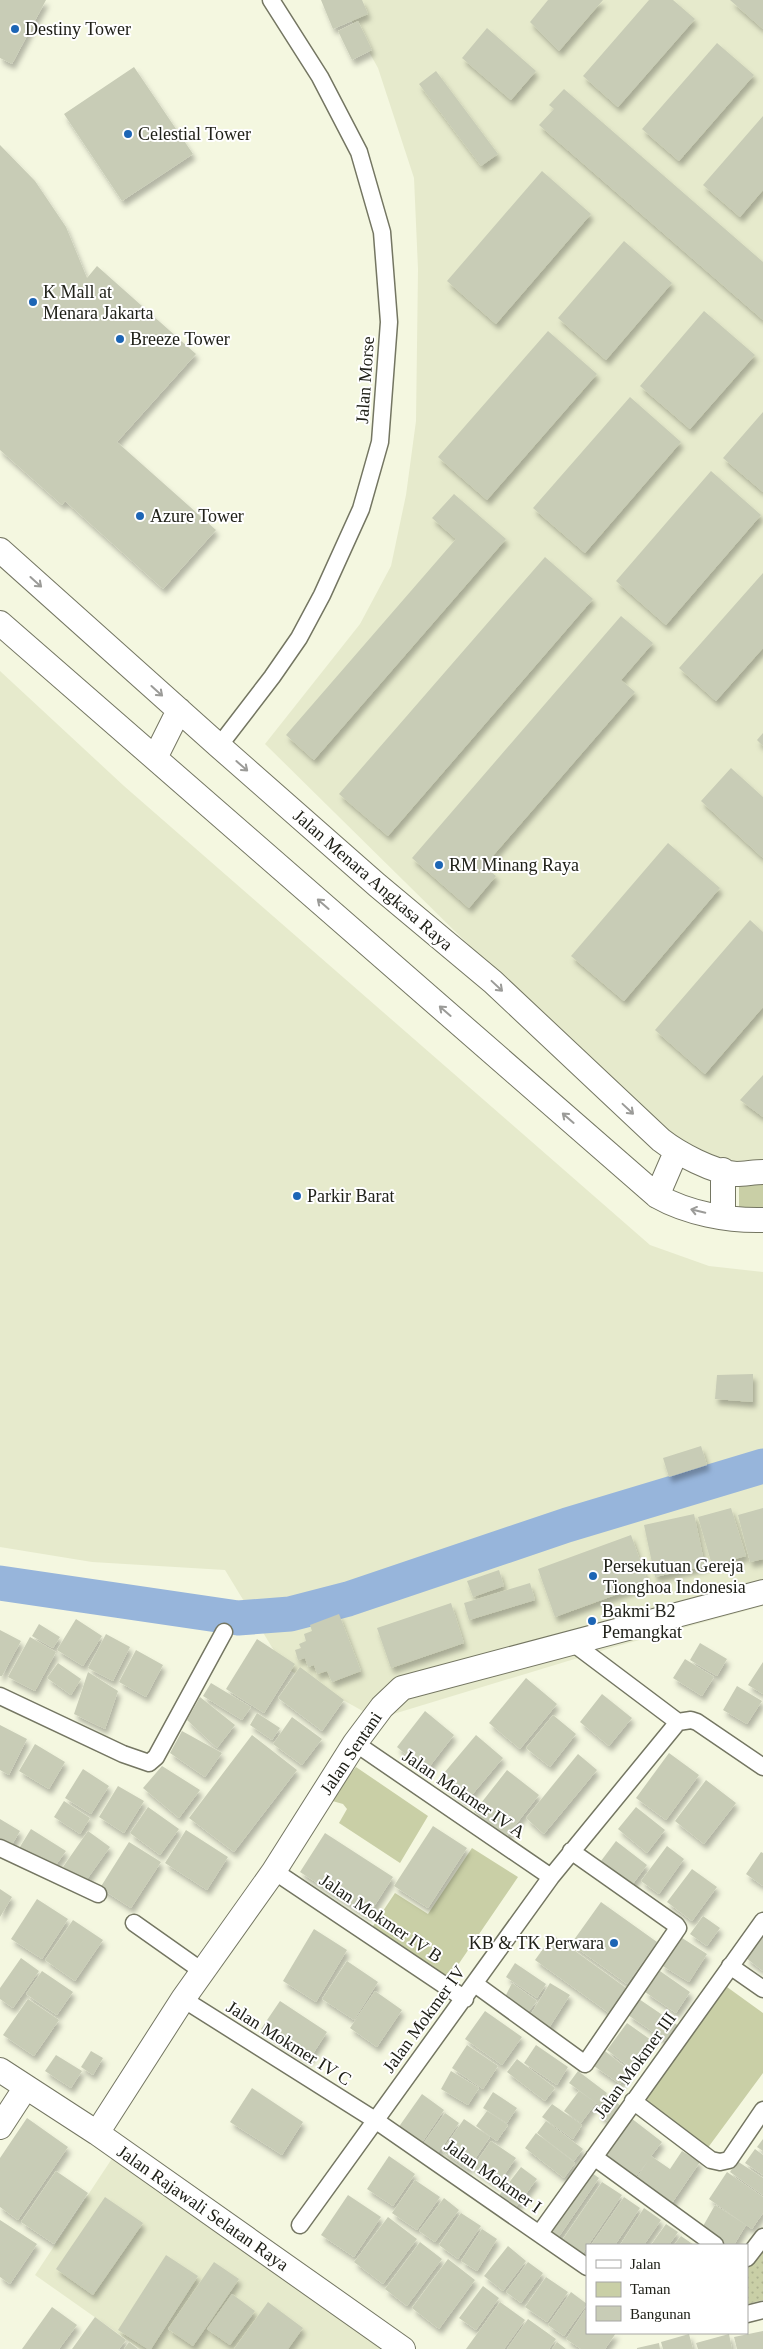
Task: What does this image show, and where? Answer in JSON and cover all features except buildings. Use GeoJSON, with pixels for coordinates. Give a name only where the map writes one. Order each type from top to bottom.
{"type":"FeatureCollection","features":[{"type":"Feature","properties":{"kind":"street","name":"Jalan Morse"},"geometry":{"type":"LineString","coordinates":[[219,746],[272,677],[299,638],[322,595],[361,508],[380,442],[389,322],[382,232],[359,152],[320,77],[272,0]]}},
{"type":"Feature","properties":{"kind":"street","name":"Jalan Menara Angkasa Raya"},"geometry":{"type":"LineString","coordinates":[[0,550],[377,885],[493,982],[661,1140],[676,1152],[734,1174],[763,1172]]}},
{"type":"Feature","properties":{"kind":"street"},"geometry":{"type":"LineString","coordinates":[[0,623],[657,1196],[673,1205],[739,1221],[763,1220]]}},
{"type":"Feature","properties":{"kind":"street"},"geometry":{"type":"LineString","coordinates":[[155,758],[179,710]]}},
{"type":"Feature","properties":{"kind":"street"},"geometry":{"type":"LineString","coordinates":[[657,1196],[676,1152]]}},
{"type":"Feature","properties":{"kind":"street"},"geometry":{"type":"LineString","coordinates":[[723,1170],[723,1217]]}},
{"type":"Feature","properties":{"kind":"street","name":"Jalan Sentani"},"geometry":{"type":"LineString","coordinates":[[97,2133],[183,1999],[274,1871],[355,1743],[382,1707],[402,1688],[763,1592]]}},
{"type":"Feature","properties":{"kind":"street"},"geometry":{"type":"LineString","coordinates":[[0,1696],[123,1754],[148,1763],[156,1757],[224,1632]]}},
{"type":"Feature","properties":{"kind":"street"},"geometry":{"type":"LineString","coordinates":[[573,1643],[678,1722],[691,1720],[697,1722],[763,1767]]}},
{"type":"Feature","properties":{"kind":"street","name":"Jalan Mokmer IV"},"geometry":{"type":"LineString","coordinates":[[300,2225],[551,1877],[678,1722]]}},
{"type":"Feature","properties":{"kind":"street","name":"Jalan Mokmer IV A"},"geometry":{"type":"LineString","coordinates":[[355,1743],[551,1877]]}},
{"type":"Feature","properties":{"kind":"street"},"geometry":{"type":"LineString","coordinates":[[0,1848],[98,1894]]}},
{"type":"Feature","properties":{"kind":"street"},"geometry":{"type":"LineString","coordinates":[[475,1984],[585,2064],[678,1928],[571,1851]]}},
{"type":"Feature","properties":{"kind":"street","name":"Jalan Mokmer IV B"},"geometry":{"type":"LineString","coordinates":[[274,1871],[464,1999]]}},
{"type":"Feature","properties":{"kind":"street","name":"Jalan Mokmer III"},"geometry":{"type":"LineString","coordinates":[[540,2234],[763,1921]]}},
{"type":"Feature","properties":{"kind":"street"},"geometry":{"type":"LineString","coordinates":[[134,1922],[202,1971]]}},
{"type":"Feature","properties":{"kind":"street"},"geometry":{"type":"LineString","coordinates":[[730,1966],[763,1989]]}},
{"type":"Feature","properties":{"kind":"street","name":"Jalan Mokmer IV C"},"geometry":{"type":"LineString","coordinates":[[183,1999],[375,2120]]}},
{"type":"Feature","properties":{"kind":"street","name":"Jalan Rajawali Selatan Raya"},"geometry":{"type":"LineString","coordinates":[[0,2070],[97,2133],[403,2349]]}},
{"type":"Feature","properties":{"kind":"street"},"geometry":{"type":"LineString","coordinates":[[0,2127],[26,2087]]}},
{"type":"Feature","properties":{"kind":"street"},"geometry":{"type":"LineString","coordinates":[[633,2101],[711,2160],[720,2162],[729,2160],[763,2110]]}},
{"type":"Feature","properties":{"kind":"street","name":"Jalan Mokmer I"},"geometry":{"type":"LineString","coordinates":[[375,2120],[586,2266]]}},
{"type":"Feature","properties":{"kind":"street"},"geometry":{"type":"LineString","coordinates":[[594,2157],[714,2244]]}},
{"type":"Feature","properties":{"kind":"street"},"geometry":{"type":"LineString","coordinates":[[748,2257],[763,2237]]}},
{"type":"Feature","properties":{"kind":"street"},"geometry":{"type":"LineString","coordinates":[[748,2314],[763,2310]]}},
{"type":"Feature","properties":{"kind":"shaded area"},"geometry":{"type":"Polygon","coordinates":[[[340,0],[763,0],[763,1171],[677,1150],[265,744],[360,624],[391,566],[406,495],[416,421],[418,269],[414,178],[378,68],[340,0]]]}},
{"type":"Feature","properties":{"kind":"shaded area"},"geometry":{"type":"Polygon","coordinates":[[[0,671],[124,786],[650,1245],[709,1266],[763,1272],[763,1606],[614,1647],[377,1719],[284,1667],[225,1570],[92,1562],[0,1547],[0,671]]]}},
{"type":"Feature","properties":{"kind":"shaded area"},"geometry":{"type":"Polygon","coordinates":[[[117,2151],[412,2349],[140,2349],[35,2275],[117,2151]]]}},
{"type":"Feature","properties":{"kind":"green space"},"geometry":{"type":"Polygon","coordinates":[[[763,1174],[763,1218],[739,1218],[739,1176],[763,1174]]]}},
{"type":"Feature","properties":{"kind":"green space"},"geometry":{"type":"Polygon","coordinates":[[[356,1767],[428,1816],[400,1863],[339,1823],[347,1809],[343,1804],[329,1800],[356,1767]]]}},
{"type":"Feature","properties":{"kind":"green space"},"geometry":{"type":"Polygon","coordinates":[[[472,1848],[518,1877],[447,1981],[373,1926],[395,1893],[428,1914],[472,1848]]]}},
{"type":"Feature","properties":{"kind":"green space"},"geometry":{"type":"Polygon","coordinates":[[[727,1987],[763,2013],[763,2073],[704,2153],[640,2106],[727,1987]]]}},
{"type":"Feature","properties":{"kind":"green space"},"geometry":{"type":"Polygon","coordinates":[[[763,2242],[763,2300],[748,2304],[748,2263],[763,2242]]]}},
{"type":"Feature","properties":{"kind":"waterway"},"geometry":{"type":"LineString","coordinates":[[0,1583],[238,1618],[290,1614],[348,1599],[567,1525],[763,1466]]}},
{"type":"Feature","properties":{"kind":"place","name":"Destiny Tower"},"geometry":{"type":"Point","coordinates":[15,29]}},
{"type":"Feature","properties":{"kind":"place","name":"Celestial Tower"},"geometry":{"type":"Point","coordinates":[128,134]}},
{"type":"Feature","properties":{"kind":"place","name":"K Mall at Menara Jakarta"},"geometry":{"type":"Point","coordinates":[33,302]}},
{"type":"Feature","properties":{"kind":"place","name":"Breeze Tower"},"geometry":{"type":"Point","coordinates":[120,339]}},
{"type":"Feature","properties":{"kind":"place","name":"Azure Tower"},"geometry":{"type":"Point","coordinates":[140,516]}},
{"type":"Feature","properties":{"kind":"place","name":"RM Minang Raya"},"geometry":{"type":"Point","coordinates":[439,865]}},
{"type":"Feature","properties":{"kind":"place","name":"Parkir Barat"},"geometry":{"type":"Point","coordinates":[297,1196]}},
{"type":"Feature","properties":{"kind":"place","name":"Persekutuan Gereja Tionghoa Indonesia"},"geometry":{"type":"Point","coordinates":[593,1576]}},
{"type":"Feature","properties":{"kind":"place","name":"Bakmi B2 Pemangkat"},"geometry":{"type":"Point","coordinates":[592,1621]}},
{"type":"Feature","properties":{"kind":"place","name":"KB & TK Perwara"},"geometry":{"type":"Point","coordinates":[614,1943]}}]}
